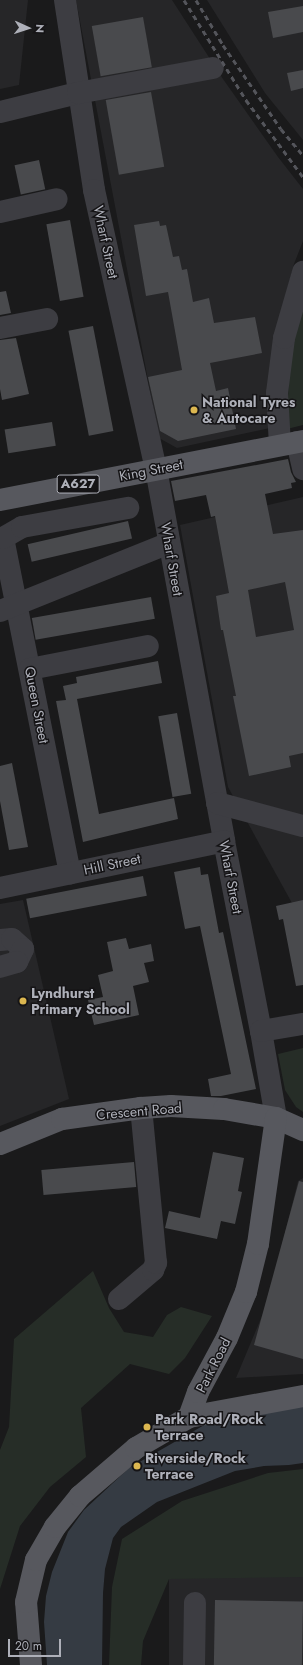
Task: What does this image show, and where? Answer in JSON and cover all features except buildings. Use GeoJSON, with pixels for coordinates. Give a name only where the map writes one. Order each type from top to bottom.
{"type":"FeatureCollection","features":[{"type":"Feature","properties":{"kind":"main road","name":"King Street"},"geometry":{"type":"LineString","coordinates":[[0,500],[293,443]]}},
{"type":"Feature","properties":{"kind":"main road","name":"Crescent Road"},"geometry":{"type":"LineString","coordinates":[[0,1144],[62,1119],[140,1108],[171,1106],[224,1109],[276,1118],[303,1130]]}},
{"type":"Feature","properties":{"kind":"main road","name":"Park Road"},"geometry":{"type":"LineString","coordinates":[[189,1417],[198,1392],[227,1338],[246,1292],[258,1244],[276,1118]]}},
{"type":"Feature","properties":{"kind":"main road"},"geometry":{"type":"LineString","coordinates":[[32,1665],[26,1602],[36,1560],[55,1527],[80,1496],[136,1448],[189,1417],[303,1396]]}},
{"type":"Feature","properties":{"kind":"street","name":"Wharf Street"},"geometry":{"type":"LineString","coordinates":[[65,0],[94,190],[156,469],[276,1118]]}},
{"type":"Feature","properties":{"kind":"street"},"geometry":{"type":"LineString","coordinates":[[0,112],[78,93],[213,68]]}},
{"type":"Feature","properties":{"kind":"street"},"geometry":{"type":"LineString","coordinates":[[0,212],[57,199]]}},
{"type":"Feature","properties":{"kind":"street"},"geometry":{"type":"LineString","coordinates":[[302,277],[284,338],[277,393],[303,469]]}},
{"type":"Feature","properties":{"kind":"street"},"geometry":{"type":"LineString","coordinates":[[0,328],[47,318]]}},
{"type":"Feature","properties":{"kind":"street"},"geometry":{"type":"LineString","coordinates":[[1,537],[22,527],[128,508]]}},
{"type":"Feature","properties":{"kind":"street","name":"Queen Street"},"geometry":{"type":"LineString","coordinates":[[1,537],[8,607],[30,669],[70,873]]}},
{"type":"Feature","properties":{"kind":"street"},"geometry":{"type":"LineString","coordinates":[[8,607],[169,543]]}},
{"type":"Feature","properties":{"kind":"street"},"geometry":{"type":"LineString","coordinates":[[30,669],[148,646]]}},
{"type":"Feature","properties":{"kind":"street"},"geometry":{"type":"LineString","coordinates":[[217,803],[303,826]]}},
{"type":"Feature","properties":{"kind":"street","name":"Hill Street"},"geometry":{"type":"LineString","coordinates":[[0,888],[224,841]]}},
{"type":"Feature","properties":{"kind":"street"},"geometry":{"type":"LineString","coordinates":[[0,940],[12,939],[23,949],[17,962],[0,967]]}},
{"type":"Feature","properties":{"kind":"street"},"geometry":{"type":"LineString","coordinates":[[261,1031],[303,1024]]}},
{"type":"Feature","properties":{"kind":"street"},"geometry":{"type":"LineString","coordinates":[[119,1299],[154,1270],[156,1263],[140,1108]]}},
{"type":"Feature","properties":{"kind":"street"},"geometry":{"type":"LineString","coordinates":[[194,1665],[195,1603]]}},
{"type":"Feature","properties":{"kind":"shaded area"},"geometry":{"type":"Polygon","coordinates":[[[0,0],[28,0],[19,85],[0,89],[0,0]]]}},
{"type":"Feature","properties":{"kind":"shaded area"},"geometry":{"type":"Polygon","coordinates":[[[76,0],[172,0],[223,79],[278,157],[303,189],[303,241],[294,264],[276,330],[270,428],[177,448],[159,438],[76,0]]]}},
{"type":"Feature","properties":{"kind":"shaded area"},"geometry":{"type":"Polygon","coordinates":[[[207,0],[303,0],[303,140],[265,93],[207,0]]]}},
{"type":"Feature","properties":{"kind":"shaded area"},"geometry":{"type":"Polygon","coordinates":[[[303,307],[303,425],[287,429],[289,368],[295,332],[303,307]]]}},
{"type":"Feature","properties":{"kind":"shaded area"},"geometry":{"type":"Polygon","coordinates":[[[303,497],[303,923],[228,787],[180,525],[303,497]]]}},
{"type":"Feature","properties":{"kind":"shaded area","name":"Lyndhurst Primary School"},"geometry":{"type":"Polygon","coordinates":[[[23,900],[69,1099],[0,1126],[0,904],[23,900]]]}},
{"type":"Feature","properties":{"kind":"shaded area"},"geometry":{"type":"Polygon","coordinates":[[[303,1048],[303,1112],[296,1107],[285,1090],[278,1054],[303,1048]]]}},
{"type":"Feature","properties":{"kind":"shaded area"},"geometry":{"type":"Polygon","coordinates":[[[303,1178],[303,1374],[236,1378],[267,1304],[298,1181],[303,1178]]]}},
{"type":"Feature","properties":{"kind":"shaded area"},"geometry":{"type":"Polygon","coordinates":[[[93,1271],[109,1308],[124,1332],[153,1337],[167,1315],[181,1307],[212,1316],[185,1358],[169,1374],[130,1364],[81,1408],[86,1457],[50,1487],[20,1526],[0,1589],[0,1450],[9,1427],[14,1339],[93,1271]]]}},
{"type":"Feature","properties":{"kind":"shaded area"},"geometry":{"type":"Polygon","coordinates":[[[303,1407],[303,1463],[264,1466],[235,1471],[157,1502],[121,1527],[113,1538],[105,1569],[103,1593],[102,1665],[47,1665],[44,1622],[46,1596],[52,1572],[68,1532],[84,1510],[129,1468],[206,1424],[269,1409],[303,1407]]]}},
{"type":"Feature","properties":{"kind":"shaded area"},"geometry":{"type":"Polygon","coordinates":[[[303,1469],[303,1577],[169,1579],[143,1641],[141,1665],[109,1665],[112,1587],[122,1539],[182,1501],[268,1473],[303,1469]]]}},
{"type":"Feature","properties":{"kind":"shaded area"},"geometry":{"type":"Polygon","coordinates":[[[169,1577],[303,1577],[303,1665],[169,1665],[169,1577]]]}},
{"type":"Feature","properties":{"kind":"railway"},"geometry":{"type":"LineString","coordinates":[[184,0],[246,100],[303,177]]}},
{"type":"Feature","properties":{"kind":"railway"},"geometry":{"type":"LineString","coordinates":[[196,0],[223,45],[281,129],[303,155]]}},
{"type":"Feature","properties":{"kind":"place","name":"National Tyres & Autocare"},"geometry":{"type":"Point","coordinates":[194,410]}},
{"type":"Feature","properties":{"kind":"place","name":"Lyndhurst Primary School"},"geometry":{"type":"Point","coordinates":[23,1001]}},
{"type":"Feature","properties":{"kind":"place","name":"Park Road/Rock Terrace"},"geometry":{"type":"Point","coordinates":[147,1427]}},
{"type":"Feature","properties":{"kind":"place","name":"Riverside/Rock Terrace"},"geometry":{"type":"Point","coordinates":[137,1466]}}]}
